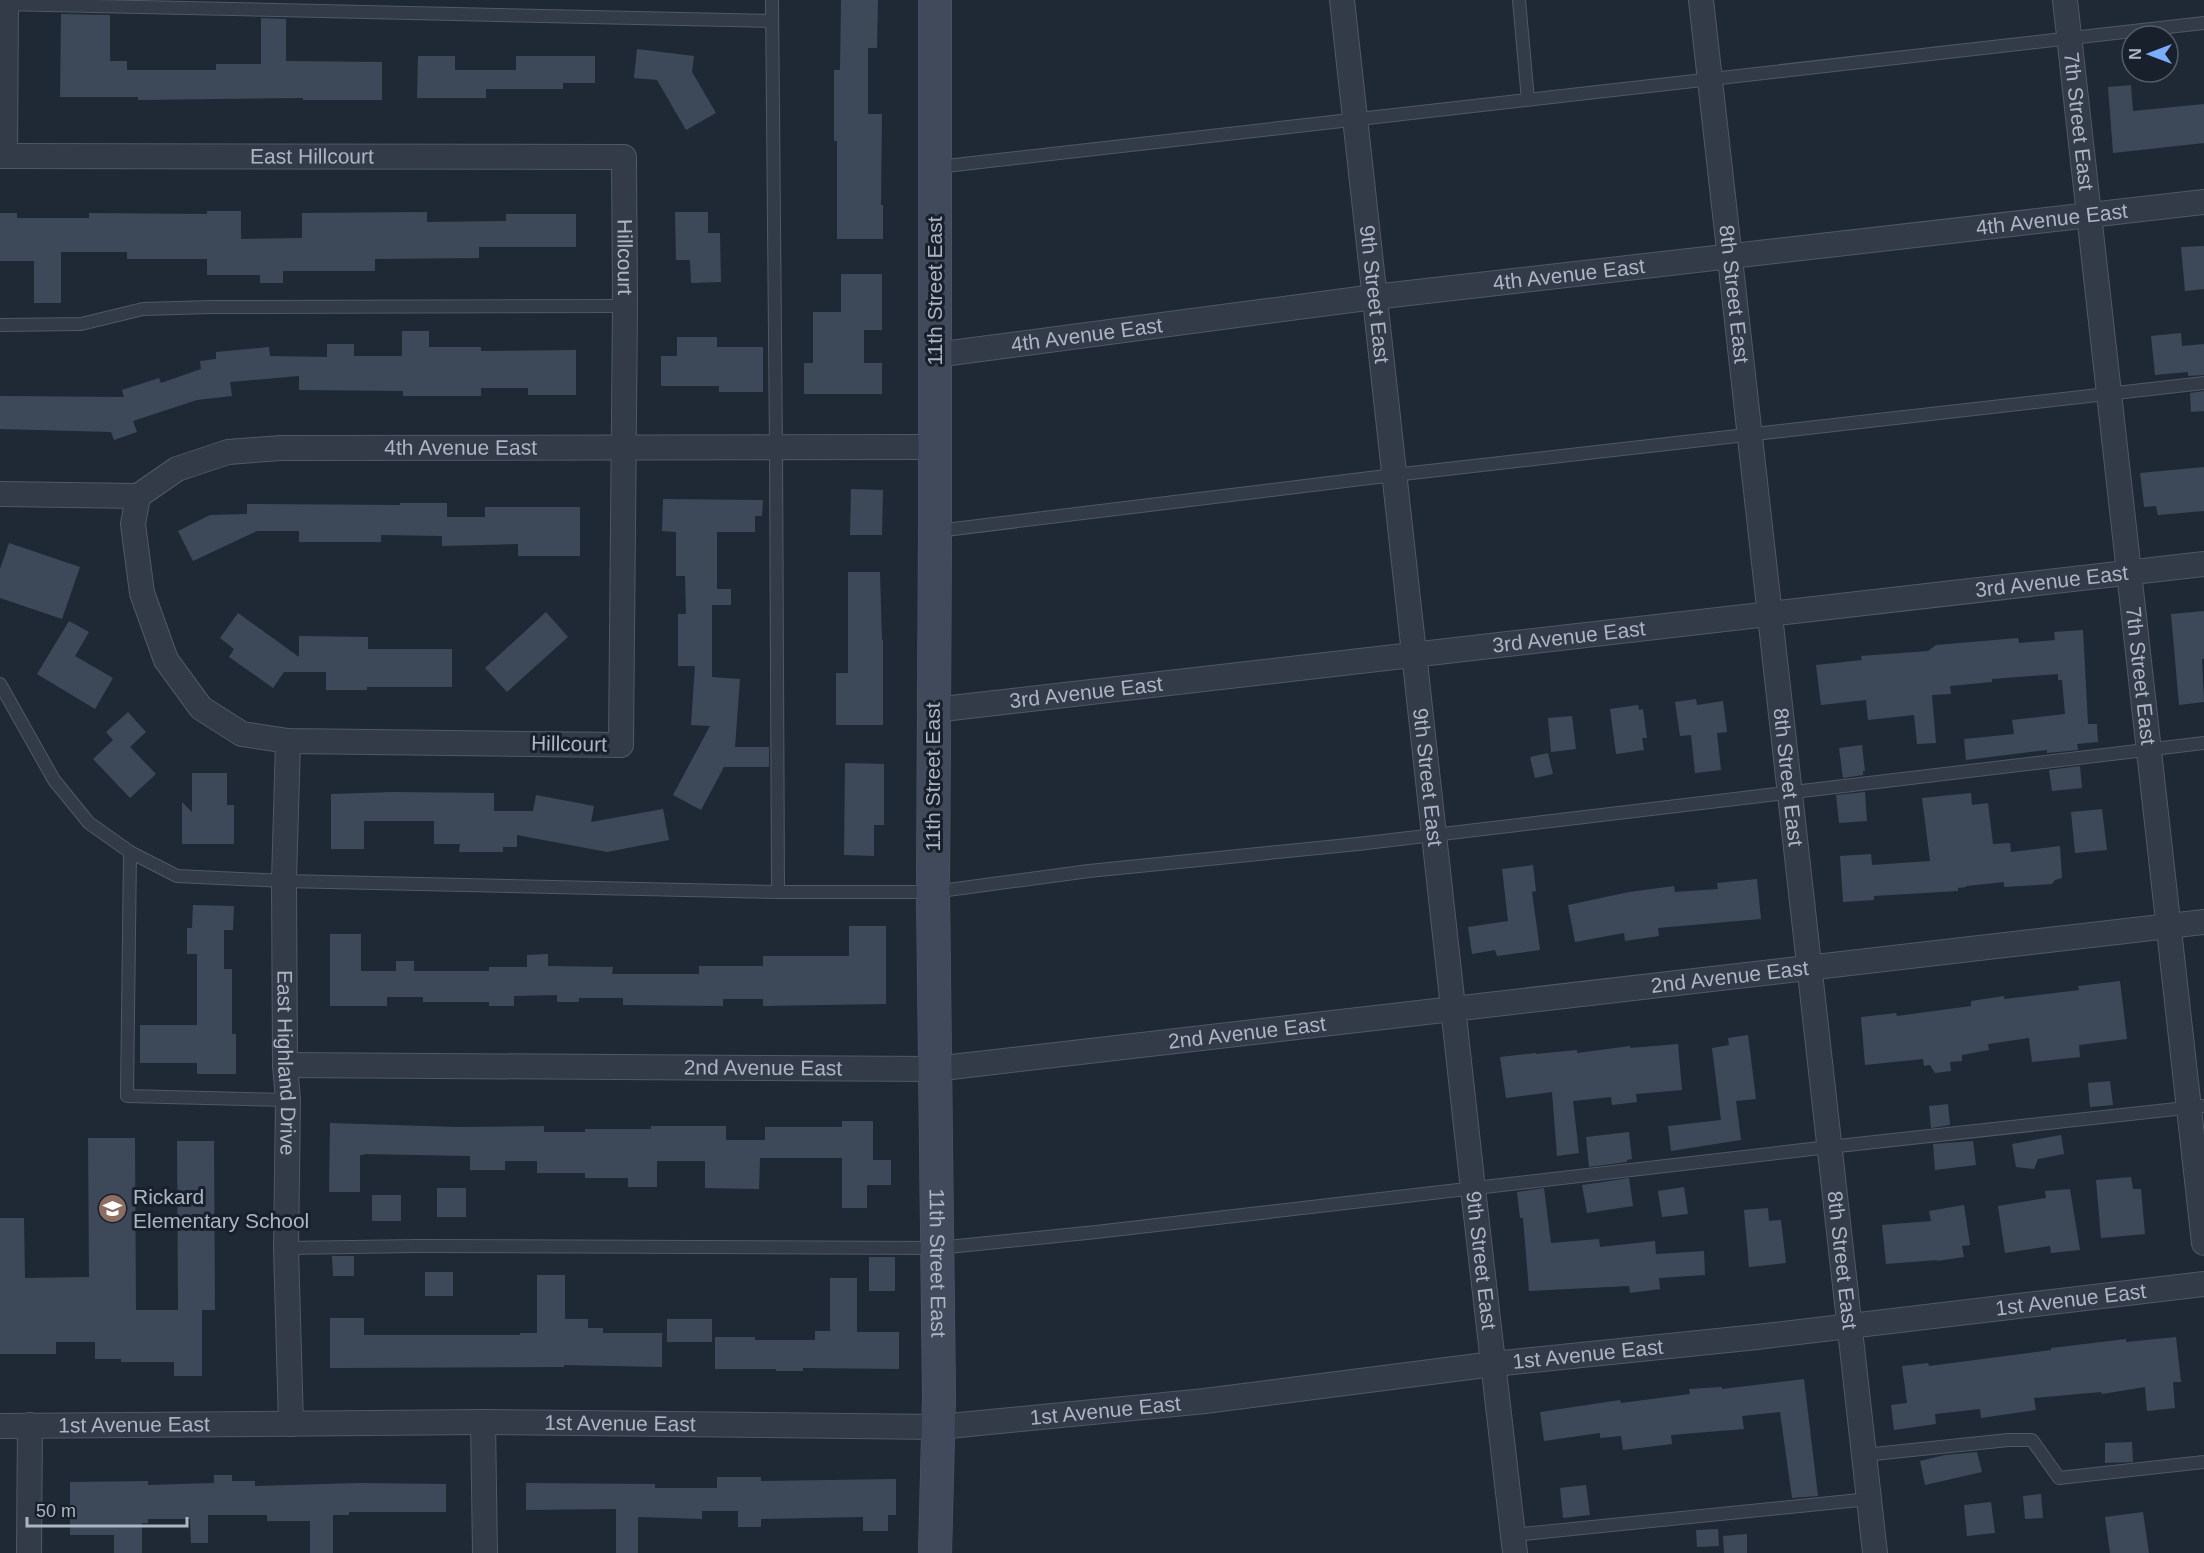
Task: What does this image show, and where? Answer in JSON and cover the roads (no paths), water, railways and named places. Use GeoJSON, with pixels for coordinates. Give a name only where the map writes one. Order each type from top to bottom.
{"type":"FeatureCollection","features":[{"type":"Feature","properties":{"kind":"street","name":"11th Street East"},"geometry":{"type":"LineString","coordinates":[[935,0],[933,892],[939,1427],[935,1553]]}},
{"type":"Feature","properties":{"kind":"street","name":"9th Street East"},"geometry":{"type":"LineString","coordinates":[[1342,0],[1514,1544]]}},
{"type":"Feature","properties":{"kind":"street","name":"8th Street East"},"geometry":{"type":"LineString","coordinates":[[1701,0],[1875,1553]]}},
{"type":"Feature","properties":{"kind":"street","name":"7th Street East"},"geometry":{"type":"LineString","coordinates":[[2065,0],[2168,926],[2196,1107],[2204,1243]]}},
{"type":"Feature","properties":{"kind":"street"},"geometry":{"type":"LineString","coordinates":[[3,156],[4,3]]}},
{"type":"Feature","properties":{"kind":"street","name":"East Hillcourt"},"geometry":{"type":"LineString","coordinates":[[3,156],[624,157]]}},
{"type":"Feature","properties":{"kind":"street","name":"Hillcourt"},"geometry":{"type":"LineString","coordinates":[[138,496],[133,524],[142,593],[166,660],[201,708],[242,734],[288,741],[621,745],[624,157]]}},
{"type":"Feature","properties":{"kind":"street","name":"4th Avenue East"},"geometry":{"type":"LineString","coordinates":[[935,355],[1374,297],[2204,202]]}},
{"type":"Feature","properties":{"kind":"street","name":"4th Avenue East"},"geometry":{"type":"LineString","coordinates":[[138,496],[177,470],[228,452],[281,448],[934,447]]}},
{"type":"Feature","properties":{"kind":"street"},"geometry":{"type":"LineString","coordinates":[[0,494],[138,496]]}},
{"type":"Feature","properties":{"kind":"street","name":"3rd Avenue East"},"geometry":{"type":"LineString","coordinates":[[934,710],[2204,564]]}},
{"type":"Feature","properties":{"kind":"street","name":"East Highland Drive"},"geometry":{"type":"LineString","coordinates":[[288,741],[284,881],[285,1065],[288,1100],[286,1248],[291,1424]]}},
{"type":"Feature","properties":{"kind":"street","name":"2nd Avenue East"},"geometry":{"type":"LineString","coordinates":[[285,1065],[934,1069],[2204,922]]}},
{"type":"Feature","properties":{"kind":"street","name":"1st Avenue East"},"geometry":{"type":"LineString","coordinates":[[0,1426],[483,1422],[939,1427],[1205,1401],[1493,1364],[1849,1326],[2204,1284]]}},
{"type":"Feature","properties":{"kind":"street"},"geometry":{"type":"LineString","coordinates":[[483,1422],[485,1553]]}},
{"type":"Feature","properties":{"kind":"street"},"geometry":{"type":"LineString","coordinates":[[29,1553],[30,1425]]}},
{"type":"Feature","properties":{"kind":"lane"},"geometry":{"type":"LineString","coordinates":[[772,0],[778,892]]}},
{"type":"Feature","properties":{"kind":"lane"},"geometry":{"type":"LineString","coordinates":[[1519,0],[1528,100]]}},
{"type":"Feature","properties":{"kind":"lane"},"geometry":{"type":"LineString","coordinates":[[4,3],[771,21]]}},
{"type":"Feature","properties":{"kind":"lane"},"geometry":{"type":"LineString","coordinates":[[935,167],[2204,23]]}},
{"type":"Feature","properties":{"kind":"lane"},"geometry":{"type":"LineString","coordinates":[[0,325],[81,324],[143,309],[625,306]]}},
{"type":"Feature","properties":{"kind":"lane"},"geometry":{"type":"LineString","coordinates":[[935,531],[1394,475],[2204,383]]}},
{"type":"Feature","properties":{"kind":"lane"},"geometry":{"type":"LineString","coordinates":[[0,684],[54,780],[89,823],[130,852],[177,876],[284,881],[778,892],[933,892],[1089,871],[1434,834],[2204,743]]}},
{"type":"Feature","properties":{"kind":"lane"},"geometry":{"type":"LineString","coordinates":[[130,852],[127,1096],[288,1100]]}},
{"type":"Feature","properties":{"kind":"lane"},"geometry":{"type":"LineString","coordinates":[[286,1248],[417,1246],[938,1248],[2196,1107]]}},
{"type":"Feature","properties":{"kind":"lane"},"geometry":{"type":"LineString","coordinates":[[1864,1455],[2008,1440],[2032,1440],[2059,1478],[2204,1462]]}},
{"type":"Feature","properties":{"kind":"lane"},"geometry":{"type":"LineString","coordinates":[[1514,1544],[1869,1499]]}},
{"type":"Feature","properties":{"kind":"place","name":"Rickard Elementary School"},"geometry":{"type":"Point","coordinates":[112,1209]}}]}
